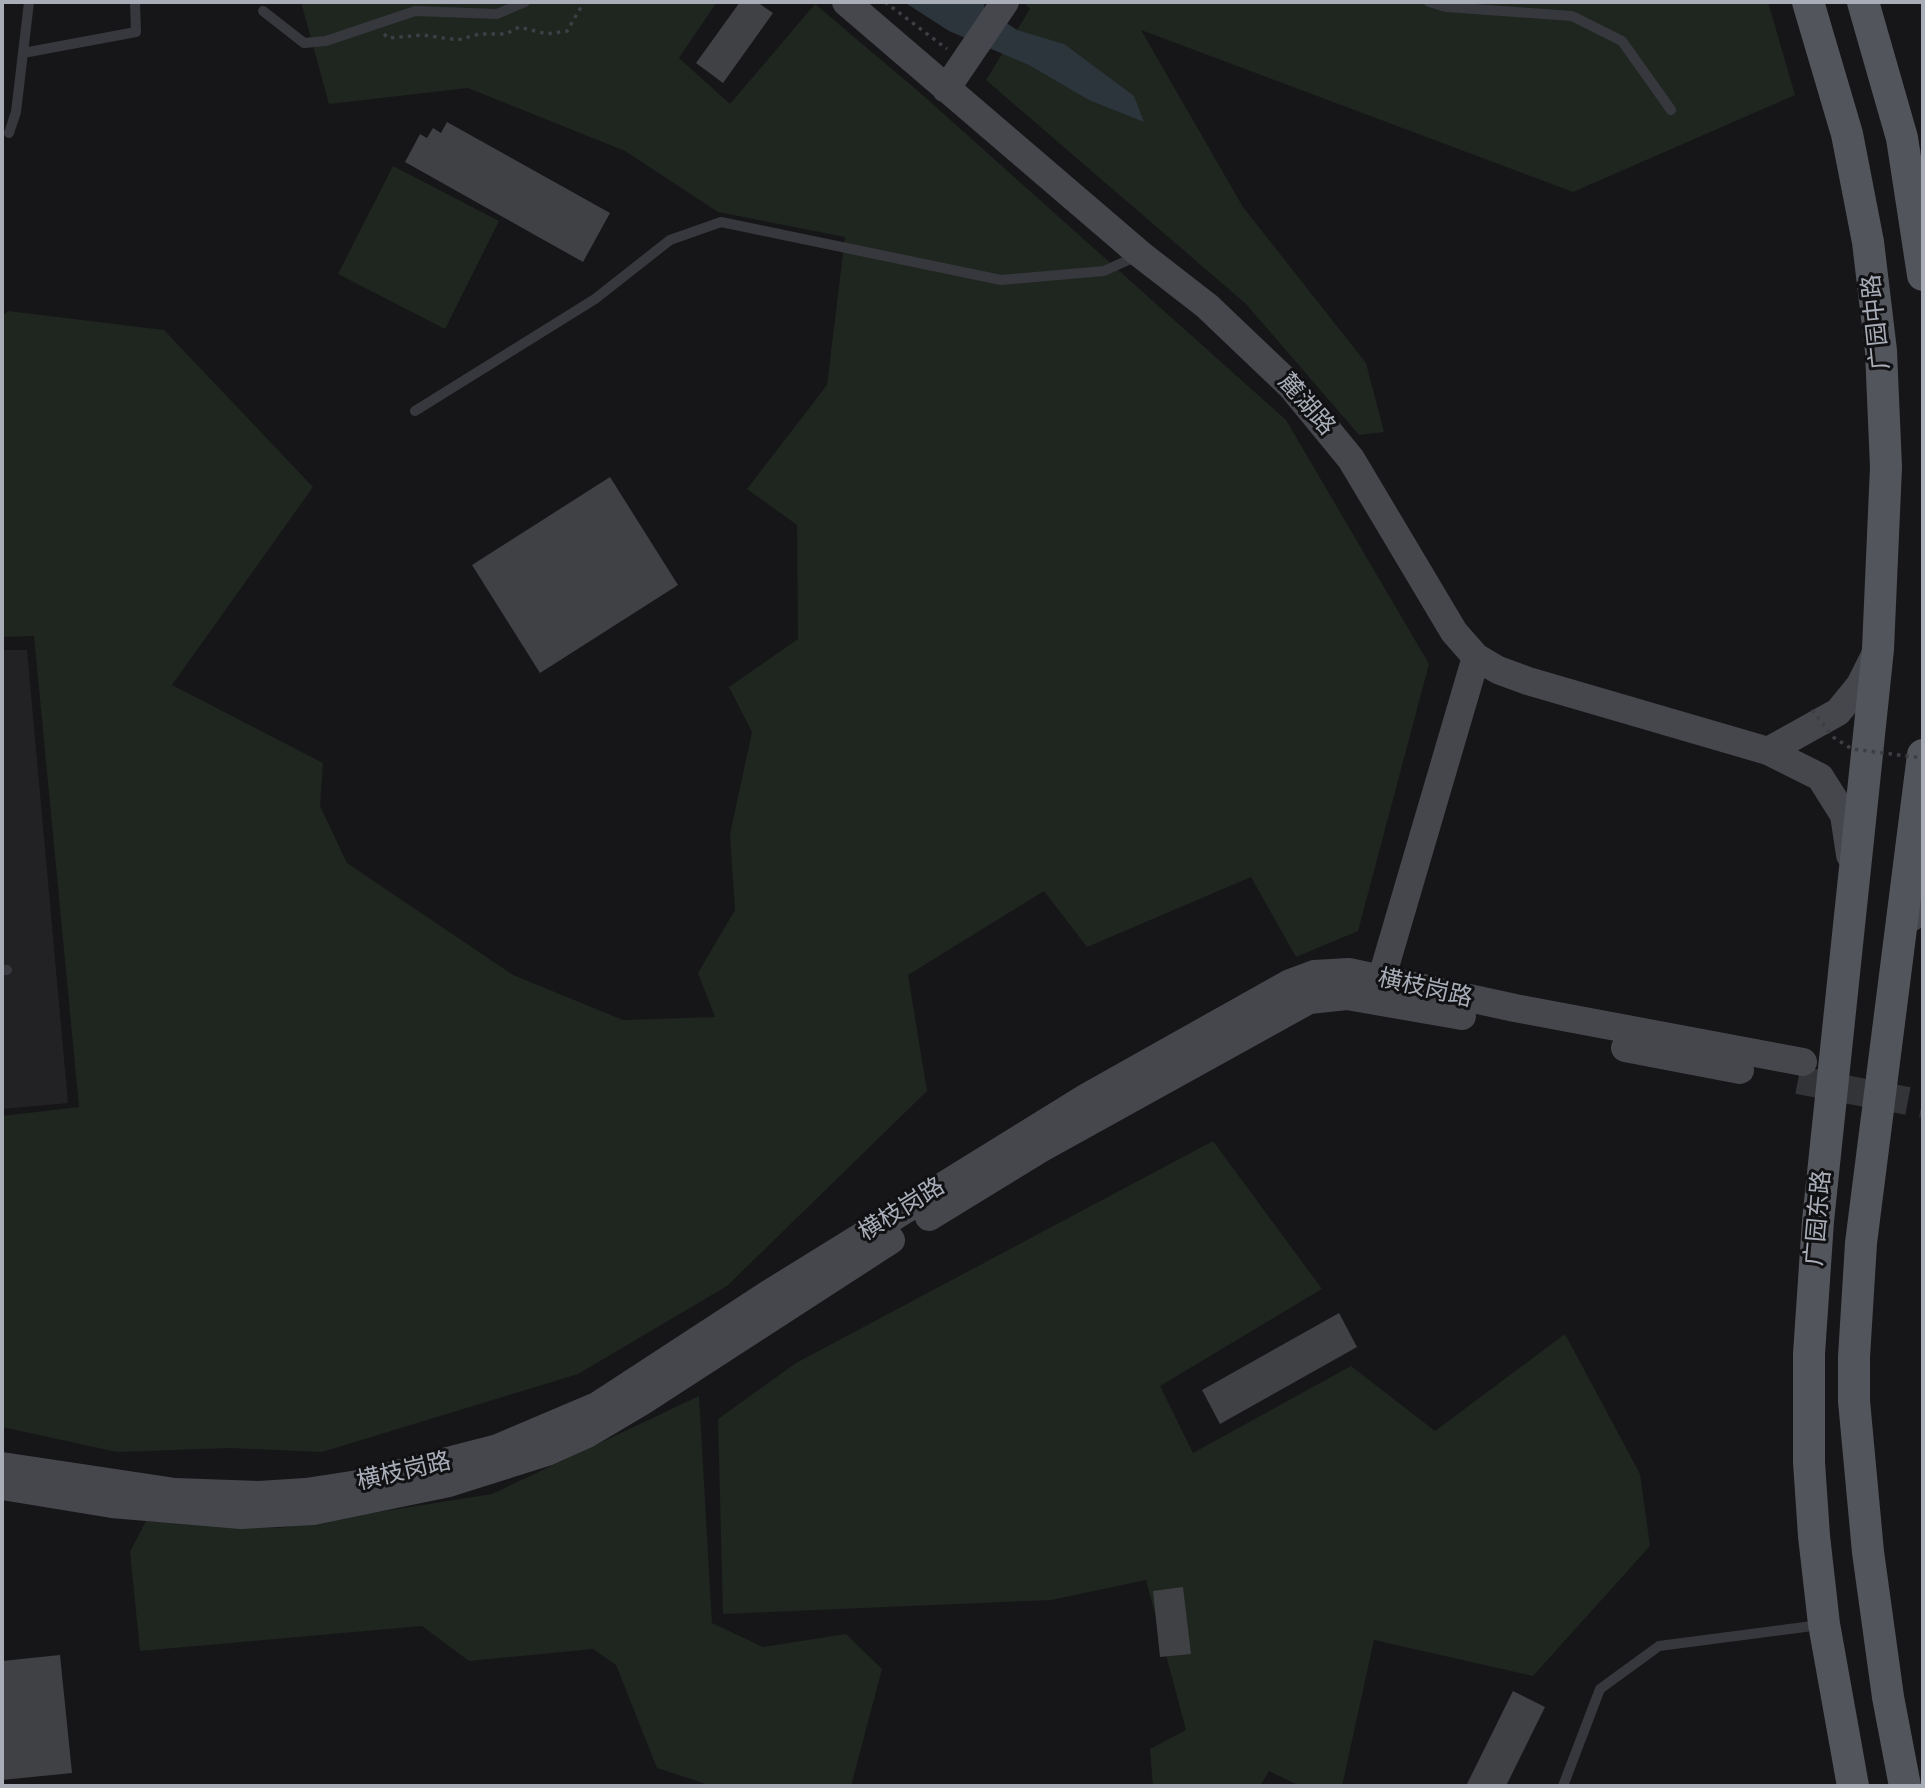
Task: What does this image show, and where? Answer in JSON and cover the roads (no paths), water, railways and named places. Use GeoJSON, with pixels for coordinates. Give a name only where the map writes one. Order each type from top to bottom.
{"type":"FeatureCollection","features":[{"type":"Feature","properties":{"kind":"main road","name":"麓湖路"},"geometry":{"type":"LineString","coordinates":[[846,2],[1140,254],[1207,306],[1259,354],[1327,428],[1375,498],[1454,632],[1476,657],[1498,670],[1528,681],[1768,751],[1820,777],[1844,815],[1853,874]]}},
{"type":"Feature","properties":{"kind":"main road","name":"广园中路"},"geometry":{"type":"LineString","coordinates":[[1808,2],[1847,134],[1875,293],[1886,467],[1878,649]]}},
{"type":"Feature","properties":{"kind":"main road","name":"广园中路"},"geometry":{"type":"LineString","coordinates":[[1863,2],[1902,138],[1923,275]]}},
{"type":"Feature","properties":{"kind":"main road"},"geometry":{"type":"LineString","coordinates":[[946,89],[1003,4]]}},
{"type":"Feature","properties":{"kind":"main road"},"geometry":{"type":"LineString","coordinates":[[1768,751],[1838,712],[1860,685],[1878,649]]}},
{"type":"Feature","properties":{"kind":"main road","name":"广园东路"},"geometry":{"type":"LineString","coordinates":[[1853,1786],[1824,1624],[1810,1462],[1810,1354],[1816,1234],[1878,649]]}},
{"type":"Feature","properties":{"kind":"main road"},"geometry":{"type":"LineString","coordinates":[[1378,989],[1476,657]]}},
{"type":"Feature","properties":{"kind":"main road","name":"广园东路"},"geometry":{"type":"LineString","coordinates":[[1905,1786],[1888,1697],[1870,1565],[1855,1412],[1854,1357],[1861,1243],[1913,916],[1923,756]]}},
{"type":"Feature","properties":{"kind":"main road","name":"横枝岗路"},"geometry":{"type":"LineString","coordinates":[[2,1466],[174,1492],[259,1495],[306,1493],[358,1484],[498,1448],[597,1406],[778,1288],[1087,1097],[1290,983],[1330,971],[1378,989],[1801,1071]]}},
{"type":"Feature","properties":{"kind":"main road","name":"横枝岗路"},"geometry":{"type":"LineString","coordinates":[[2,1486],[180,1512],[280,1513],[373,1501],[449,1483],[547,1452],[587,1434],[641,1402],[880,1247],[1040,1149],[1208,1053],[1309,1000],[1378,989]]}},
{"type":"Feature","properties":{"kind":"lane"},"geometry":{"type":"LineString","coordinates":[[9,133],[16,112],[29,2]]}},
{"type":"Feature","properties":{"kind":"lane"},"geometry":{"type":"LineString","coordinates":[[23,53],[136,32],[135,2]]}},
{"type":"Feature","properties":{"kind":"lane"},"geometry":{"type":"LineString","coordinates":[[263,11],[304,43],[326,41],[415,12],[498,14],[525,2]]}},
{"type":"Feature","properties":{"kind":"lane"},"geometry":{"type":"LineString","coordinates":[[1429,2],[1446,7],[1572,16],[1622,41],[1671,110]]}},
{"type":"Feature","properties":{"kind":"lane"},"geometry":{"type":"LineString","coordinates":[[415,411],[595,299],[670,240],[721,222],[1001,280],[1104,271],[1140,254]]}},
{"type":"Feature","properties":{"kind":"lane"},"geometry":{"type":"LineString","coordinates":[[1563,1786],[1600,1689],[1659,1646],[1824,1624]]}},
{"type":"Feature","properties":{"kind":"tunnel"},"geometry":{"type":"LineString","coordinates":[[1798,1080],[1923,1104]]}}]}
